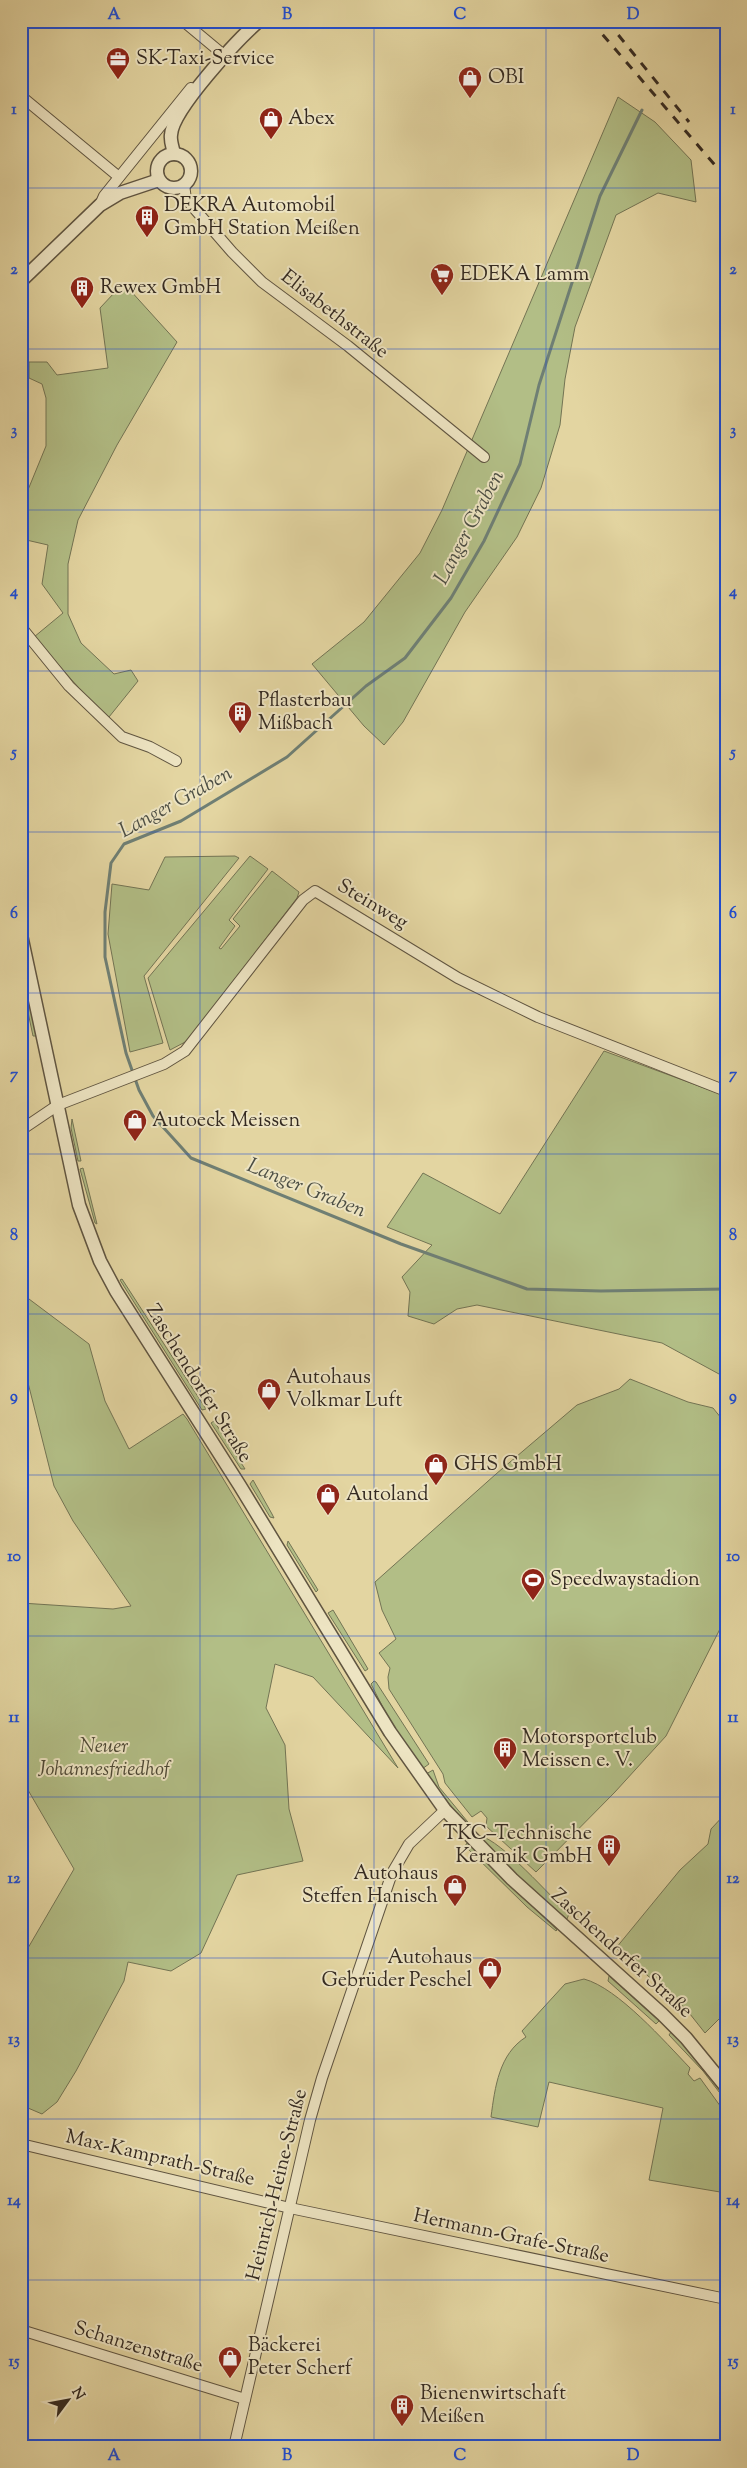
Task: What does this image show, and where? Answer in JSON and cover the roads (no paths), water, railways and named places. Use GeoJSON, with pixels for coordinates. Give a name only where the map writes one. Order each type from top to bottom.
{"type":"FeatureCollection","features":[{"type":"Feature","properties":{"kind":"street"},"geometry":{"type":"LineString","coordinates":[[183,21],[222,59]]}},
{"type":"Feature","properties":{"kind":"street"},"geometry":{"type":"LineString","coordinates":[[100,205],[104,196],[197,80],[222,59],[260,21]]}},
{"type":"Feature","properties":{"kind":"street"},"geometry":{"type":"LineString","coordinates":[[174,154],[171,136],[177,118],[222,59]]}},
{"type":"Feature","properties":{"kind":"street"},"geometry":{"type":"LineString","coordinates":[[21,96],[119,177]]}},
{"type":"Feature","properties":{"kind":"street"},"geometry":{"type":"LineString","coordinates":[[174,154],[185,158],[191,168],[189,179],[184,185],[174,188],[168,187],[159,180],[157,168],[164,157],[174,154]]}},
{"type":"Feature","properties":{"kind":"street"},"geometry":{"type":"LineString","coordinates":[[21,280],[100,205],[120,192],[159,180]]}},
{"type":"Feature","properties":{"kind":"street","name":"Elisabethstraße"},"geometry":{"type":"LineString","coordinates":[[184,185],[186,199],[232,252],[262,282],[348,346],[484,457]]}},
{"type":"Feature","properties":{"kind":"street"},"geometry":{"type":"LineString","coordinates":[[21,627],[69,686],[122,737],[150,747],[176,760]]}},
{"type":"Feature","properties":{"kind":"street","name":"Steinweg"},"geometry":{"type":"LineString","coordinates":[[21,1130],[58,1105],[148,1071],[176,1058],[194,1042],[280,928],[303,900],[315,891],[458,978],[538,1017],[726,1091]]}},
{"type":"Feature","properties":{"kind":"street","name":"Zaschendorfer Straße"},"geometry":{"type":"LineString","coordinates":[[21,935],[79,1205],[100,1261],[116,1291],[240,1486],[390,1732],[445,1810],[512,1879],[662,2014],[686,2038],[726,2087]]}},
{"type":"Feature","properties":{"kind":"street","name":"Heinrich-Heine-Straße"},"geometry":{"type":"LineString","coordinates":[[234,2447],[322,2078],[392,1873],[403,1852],[445,1810]]}},
{"type":"Feature","properties":{"kind":"street","name":"Max-Kamprath-Straße"},"geometry":{"type":"LineString","coordinates":[[21,2144],[290,2208]]}},
{"type":"Feature","properties":{"kind":"street","name":"Hermann-Grafe-Straße"},"geometry":{"type":"LineString","coordinates":[[290,2208],[726,2299]]}},
{"type":"Feature","properties":{"kind":"street","name":"Schanzenstraße"},"geometry":{"type":"LineString","coordinates":[[21,2330],[245,2399]]}},
{"type":"Feature","properties":{"kind":"waterway","name":"Langer Graben"},"geometry":{"type":"LineString","coordinates":[[642,110],[600,196],[539,385],[520,464],[484,541],[451,598],[405,658],[366,686],[287,757],[181,821],[124,844],[111,863],[105,912],[105,957],[126,1053],[139,1090],[153,1116],[191,1158],[401,1244],[527,1289],[601,1291],[726,1289]]}},
{"type":"Feature","properties":{"kind":"railway"},"geometry":{"type":"LineString","coordinates":[[591,21],[726,178]]}},
{"type":"Feature","properties":{"kind":"railway"},"geometry":{"type":"LineString","coordinates":[[607,21],[689,122]]}},
{"type":"Feature","properties":{"kind":"place","name":"SK-Taxi-Service"},"geometry":{"type":"Point","coordinates":[118,80]}},
{"type":"Feature","properties":{"kind":"place","name":"OBI"},"geometry":{"type":"Point","coordinates":[470,99]}},
{"type":"Feature","properties":{"kind":"place","name":"Abex"},"geometry":{"type":"Point","coordinates":[271,140]}},
{"type":"Feature","properties":{"kind":"place","name":"DEKRA Automobil GmbH Station Meißen"},"geometry":{"type":"Point","coordinates":[147,238]}},
{"type":"Feature","properties":{"kind":"place","name":"EDEKA Lamm"},"geometry":{"type":"Point","coordinates":[442,296]}},
{"type":"Feature","properties":{"kind":"place","name":"Rewex GmbH"},"geometry":{"type":"Point","coordinates":[82,309]}},
{"type":"Feature","properties":{"kind":"place","name":"Pflasterbau Mißbach"},"geometry":{"type":"Point","coordinates":[240,734]}},
{"type":"Feature","properties":{"kind":"place","name":"Autoeck Meissen"},"geometry":{"type":"Point","coordinates":[135,1142]}},
{"type":"Feature","properties":{"kind":"place","name":"Autohaus Volkmar Luft"},"geometry":{"type":"Point","coordinates":[269,1411]}},
{"type":"Feature","properties":{"kind":"place","name":"GHS GmbH"},"geometry":{"type":"Point","coordinates":[436,1486]}},
{"type":"Feature","properties":{"kind":"place","name":"Autoland"},"geometry":{"type":"Point","coordinates":[328,1516]}},
{"type":"Feature","properties":{"kind":"place","name":"Speedwaystadion"},"geometry":{"type":"Point","coordinates":[533,1601]}},
{"type":"Feature","properties":{"kind":"place","name":"Motorsportclub Meissen e. V."},"geometry":{"type":"Point","coordinates":[505,1770]}},
{"type":"Feature","properties":{"kind":"place","name":"TKC–Technische Keramik GmbH"},"geometry":{"type":"Point","coordinates":[609,1867]}},
{"type":"Feature","properties":{"kind":"place","name":"Autohaus Steffen Hanisch"},"geometry":{"type":"Point","coordinates":[455,1907]}},
{"type":"Feature","properties":{"kind":"place","name":"Autohaus Gebrüder Peschel"},"geometry":{"type":"Point","coordinates":[490,1990]}},
{"type":"Feature","properties":{"kind":"place","name":"Bäckerei Peter Scherf"},"geometry":{"type":"Point","coordinates":[230,2379]}},
{"type":"Feature","properties":{"kind":"place","name":"Bienenwirtschaft Meißen"},"geometry":{"type":"Point","coordinates":[402,2427]}},
{"type":"Feature","properties":{"kind":"park label","name":"Neuer Johannesfriedhof"},"geometry":{"type":"Point","coordinates":[104,1758]}}]}
